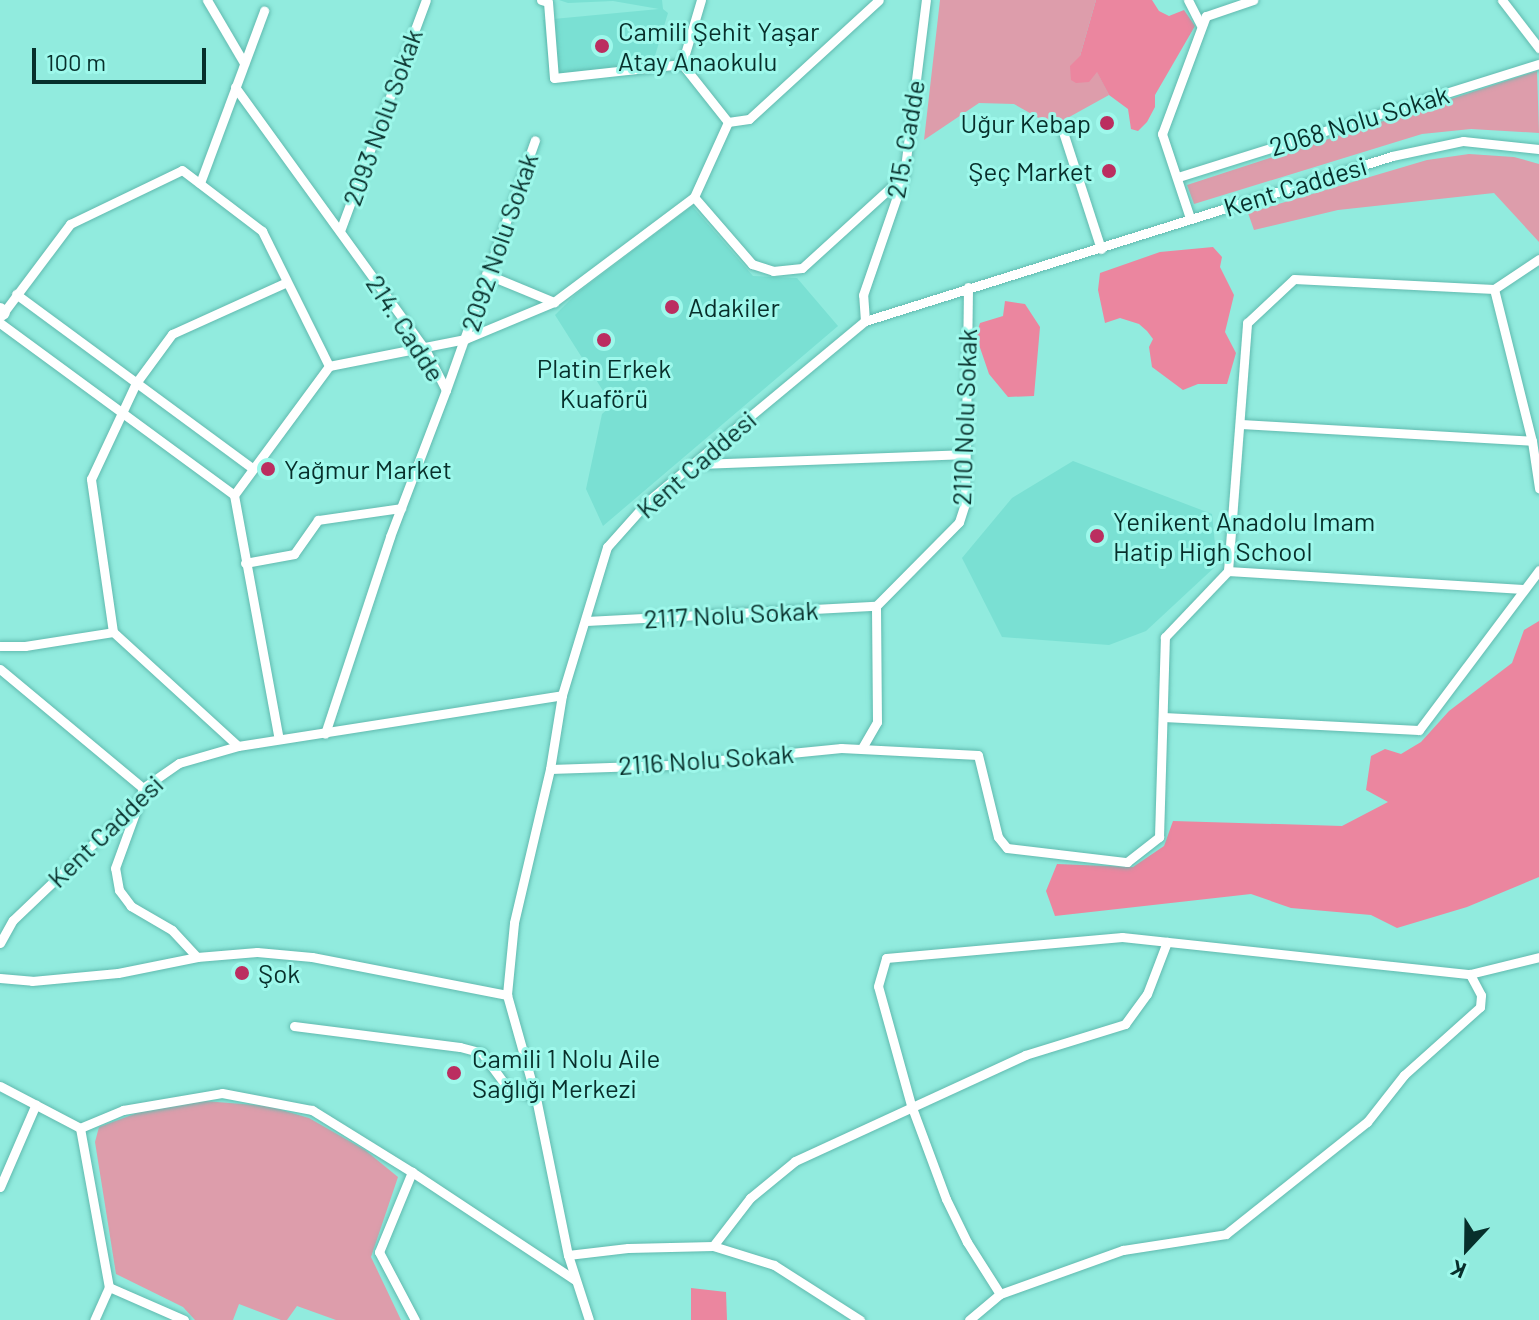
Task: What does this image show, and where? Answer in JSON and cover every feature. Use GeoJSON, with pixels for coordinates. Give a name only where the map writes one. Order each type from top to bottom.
{"type":"FeatureCollection","features":[{"type":"Feature","properties":{"kind":"street"},"geometry":{"type":"LineString","coordinates":[[207,0],[244,63]]}},
{"type":"Feature","properties":{"kind":"street"},"geometry":{"type":"LineString","coordinates":[[541,0],[548,2],[554,78],[682,64]]}},
{"type":"Feature","properties":{"kind":"street"},"geometry":{"type":"LineString","coordinates":[[682,64],[701,0]]}},
{"type":"Feature","properties":{"kind":"street"},"geometry":{"type":"LineString","coordinates":[[728,122],[749,119],[879,0]]}},
{"type":"Feature","properties":{"kind":"street","name":"215. Cadde"},"geometry":{"type":"LineString","coordinates":[[865,321],[863,295],[904,176],[926,0]]}},
{"type":"Feature","properties":{"kind":"street"},"geometry":{"type":"LineString","coordinates":[[1188,0],[1200,24]]}},
{"type":"Feature","properties":{"kind":"street"},"geometry":{"type":"LineString","coordinates":[[1190,218],[1162,134],[1200,24],[1206,16],[1253,0]]}},
{"type":"Feature","properties":{"kind":"street"},"geometry":{"type":"LineString","coordinates":[[1502,0],[1539,48]]}},
{"type":"Feature","properties":{"kind":"street","name":"2093 Nolu Sokak"},"geometry":{"type":"LineString","coordinates":[[340,231],[425,1]]}},
{"type":"Feature","properties":{"kind":"street"},"geometry":{"type":"LineString","coordinates":[[200,183],[264,11]]}},
{"type":"Feature","properties":{"kind":"street"},"geometry":{"type":"LineString","coordinates":[[682,64],[728,122]]}},
{"type":"Feature","properties":{"kind":"street","name":"2068 Nolu Sokak"},"geometry":{"type":"LineString","coordinates":[[1178,177],[1539,64]]}},
{"type":"Feature","properties":{"kind":"street","name":"214. Cadde"},"geometry":{"type":"LineString","coordinates":[[235,87],[425,349],[446,390],[401,508],[325,734]]}},
{"type":"Feature","properties":{"kind":"street"},"geometry":{"type":"LineString","coordinates":[[279,739],[234,495],[251,467],[329,366],[465,339],[554,302],[694,197],[728,122]]}},
{"type":"Feature","properties":{"kind":"street"},"geometry":{"type":"LineString","coordinates":[[1063,132],[1101,249]]}},
{"type":"Feature","properties":{"kind":"street","name":"2092 Nolu Sokak"},"geometry":{"type":"LineString","coordinates":[[446,390],[535,140]]}},
{"type":"Feature","properties":{"kind":"street","name":"Kent Caddesi"},"geometry":{"type":"LineString","coordinates":[[0,943],[13,920],[140,799],[143,788],[179,763],[238,746],[562,695],[607,547],[648,501],[697,464],[865,321],[1392,156],[1463,141],[1539,149]]}},
{"type":"Feature","properties":{"kind":"street"},"geometry":{"type":"LineString","coordinates":[[234,495],[119,413],[1,316],[16,294],[70,224],[182,170],[262,231],[285,283],[329,366]]}},
{"type":"Feature","properties":{"kind":"street"},"geometry":{"type":"LineString","coordinates":[[694,197],[752,264],[773,271],[802,268],[904,176]]}},
{"type":"Feature","properties":{"kind":"street"},"geometry":{"type":"LineString","coordinates":[[1539,259],[1494,289],[1294,279],[1247,323],[1228,571],[1165,637],[1163,717],[1419,730],[1539,570]]}},
{"type":"Feature","properties":{"kind":"street"},"geometry":{"type":"LineString","coordinates":[[486,274],[554,302]]}},
{"type":"Feature","properties":{"kind":"street"},"geometry":{"type":"LineString","coordinates":[[238,746],[113,632],[91,479],[119,413],[136,383],[172,334],[285,283]]}},
{"type":"Feature","properties":{"kind":"street","name":"2110 Nolu Sokak"},"geometry":{"type":"LineString","coordinates":[[876,606],[959,522],[965,504],[968,287]]}},
{"type":"Feature","properties":{"kind":"street"},"geometry":{"type":"LineString","coordinates":[[1494,289],[1532,441],[1539,488]]}},
{"type":"Feature","properties":{"kind":"street"},"geometry":{"type":"LineString","coordinates":[[16,294],[251,467]]}},
{"type":"Feature","properties":{"kind":"street"},"geometry":{"type":"LineString","coordinates":[[1241,424],[1532,441]]}},
{"type":"Feature","properties":{"kind":"street"},"geometry":{"type":"LineString","coordinates":[[697,464],[964,454]]}},
{"type":"Feature","properties":{"kind":"street"},"geometry":{"type":"LineString","coordinates":[[245,563],[294,554],[318,520],[401,508]]}},
{"type":"Feature","properties":{"kind":"street"},"geometry":{"type":"LineString","coordinates":[[1228,571],[1522,589]]}},
{"type":"Feature","properties":{"kind":"street"},"geometry":{"type":"LineString","coordinates":[[862,748],[877,722],[876,606]]}},
{"type":"Feature","properties":{"kind":"street","name":"2117 Nolu Sokak"},"geometry":{"type":"LineString","coordinates":[[586,621],[876,606]]}},
{"type":"Feature","properties":{"kind":"street"},"geometry":{"type":"LineString","coordinates":[[0,646],[25,646],[113,632]]}},
{"type":"Feature","properties":{"kind":"street"},"geometry":{"type":"LineString","coordinates":[[0,669],[143,788]]}},
{"type":"Feature","properties":{"kind":"street"},"geometry":{"type":"LineString","coordinates":[[562,695],[550,769],[514,923],[507,995],[536,1098],[568,1255],[589,1320]]}},
{"type":"Feature","properties":{"kind":"street","name":"2116 Nolu Sokak"},"geometry":{"type":"LineString","coordinates":[[550,769],[670,765],[862,748],[978,755],[998,837],[1007,848],[1127,862],[1159,837],[1163,717]]}},
{"type":"Feature","properties":{"kind":"street"},"geometry":{"type":"LineString","coordinates":[[140,799],[115,868],[119,890],[131,906],[172,930],[197,957]]}},
{"type":"Feature","properties":{"kind":"street"},"geometry":{"type":"LineString","coordinates":[[1000,1294],[967,1242],[946,1199],[911,1105],[878,986],[886,958],[1122,937],[1470,974],[1539,957]]}},
{"type":"Feature","properties":{"kind":"street"},"geometry":{"type":"LineString","coordinates":[[713,1246],[750,1198],[795,1161],[1025,1055],[1076,1042],[1125,1024],[1147,994],[1167,942]]}},
{"type":"Feature","properties":{"kind":"street"},"geometry":{"type":"LineString","coordinates":[[0,978],[32,981],[118,973],[197,957],[257,952],[312,957],[507,995]]}},
{"type":"Feature","properties":{"kind":"street"},"geometry":{"type":"LineString","coordinates":[[969,1320],[1000,1294],[1123,1250],[1226,1234],[1367,1122],[1404,1075],[1480,1007],[1481,995],[1470,974]]}},
{"type":"Feature","properties":{"kind":"street"},"geometry":{"type":"LineString","coordinates":[[294,1026],[460,1047],[482,1053],[507,1087],[536,1098]]}},
{"type":"Feature","properties":{"kind":"street"},"geometry":{"type":"LineString","coordinates":[[0,1086],[80,1128]]}},
{"type":"Feature","properties":{"kind":"street"},"geometry":{"type":"LineString","coordinates":[[80,1128],[123,1110],[222,1093],[312,1110],[575,1280]]}},
{"type":"Feature","properties":{"kind":"street"},"geometry":{"type":"LineString","coordinates":[[2,1179],[36,1104]]}},
{"type":"Feature","properties":{"kind":"street"},"geometry":{"type":"LineString","coordinates":[[80,1128],[109,1287],[94,1320]]}},
{"type":"Feature","properties":{"kind":"street"},"geometry":{"type":"LineString","coordinates":[[412,1172],[379,1252],[415,1320]]}},
{"type":"Feature","properties":{"kind":"street"},"geometry":{"type":"LineString","coordinates":[[568,1255],[628,1248],[713,1246],[774,1265],[860,1320]]}},
{"type":"Feature","properties":{"kind":"street"},"geometry":{"type":"LineString","coordinates":[[109,1287],[184,1320]]}},
{"type":"Feature","properties":{"kind":"shaded area","name":"Camili Şehit Yaşar Atay Anaokulu"},"geometry":{"type":"Polygon","coordinates":[[[559,0],[662,0],[663,9],[668,13],[650,72],[550,82],[543,20],[659,9],[613,1],[568,3],[559,0]]]}},
{"type":"Feature","properties":{"kind":"shaded area"},"geometry":{"type":"Polygon","coordinates":[[[940,0],[1096,0],[1080,56],[1097,71],[1109,95],[1053,126],[1014,104],[979,103],[924,140],[940,0]]]}},
{"type":"Feature","properties":{"kind":"shaded area"},"geometry":{"type":"Polygon","coordinates":[[[1096,0],[1152,0],[1159,11],[1169,16],[1184,10],[1195,26],[1155,95],[1155,107],[1147,122],[1138,131],[1131,129],[1128,109],[1109,95],[1097,72],[1089,82],[1076,83],[1071,80],[1070,66],[1080,56],[1096,0]]]}},
{"type":"Feature","properties":{"kind":"shaded area"},"geometry":{"type":"Polygon","coordinates":[[[1537,71],[1539,133],[1471,129],[1422,134],[1194,204],[1187,185],[1537,71]]]}},
{"type":"Feature","properties":{"kind":"shaded area"},"geometry":{"type":"Polygon","coordinates":[[[1469,154],[1514,157],[1539,164],[1539,242],[1494,193],[1338,210],[1254,230],[1248,213],[1427,160],[1469,154]]]}},
{"type":"Feature","properties":{"kind":"shaded area"},"geometry":{"type":"Polygon","coordinates":[[[692,206],[753,276],[797,278],[838,326],[603,526],[586,489],[602,414],[612,405],[555,315],[576,294],[692,206]]]}},
{"type":"Feature","properties":{"kind":"shaded area"},"geometry":{"type":"Polygon","coordinates":[[[1213,247],[1222,257],[1220,267],[1234,295],[1225,332],[1236,353],[1227,384],[1198,384],[1183,390],[1152,367],[1149,347],[1153,339],[1139,324],[1120,318],[1105,323],[1098,290],[1100,273],[1160,252],[1213,247]]]}},
{"type":"Feature","properties":{"kind":"shaded area"},"geometry":{"type":"Polygon","coordinates":[[[1005,301],[1025,304],[1040,327],[1034,396],[1008,397],[989,374],[976,336],[980,323],[1003,316],[1005,301]]]}},
{"type":"Feature","properties":{"kind":"shaded area","name":"Yenikent Anadolu Imam Hatip High School"},"geometry":{"type":"Polygon","coordinates":[[[1073,461],[1212,514],[1217,565],[1146,631],[1109,645],[1002,637],[962,558],[1012,498],[1073,461]]]}},
{"type":"Feature","properties":{"kind":"shaded area"},"geometry":{"type":"Polygon","coordinates":[[[1539,621],[1539,877],[1467,907],[1397,928],[1371,915],[1291,908],[1251,894],[1055,916],[1046,891],[1057,864],[1133,867],[1164,846],[1173,821],[1342,826],[1388,802],[1366,790],[1371,756],[1385,749],[1401,754],[1421,742],[1449,711],[1512,663],[1524,630],[1539,621]]]}},
{"type":"Feature","properties":{"kind":"shaded area"},"geometry":{"type":"Polygon","coordinates":[[[204,1101],[268,1106],[309,1118],[365,1150],[398,1177],[371,1257],[401,1320],[336,1320],[297,1306],[287,1320],[281,1320],[239,1304],[233,1320],[195,1320],[183,1307],[116,1274],[95,1142],[99,1127],[140,1112],[204,1101]]]}},
{"type":"Feature","properties":{"kind":"shaded area"},"geometry":{"type":"Polygon","coordinates":[[[691,1288],[726,1292],[727,1320],[691,1320],[691,1288]]]}},
{"type":"Feature","properties":{"kind":"place","name":"Camili Şehit Yaşar Atay Anaokulu"},"geometry":{"type":"Point","coordinates":[602,46]}},
{"type":"Feature","properties":{"kind":"place","name":"Uğur Kebap"},"geometry":{"type":"Point","coordinates":[1107,123]}},
{"type":"Feature","properties":{"kind":"place","name":"Şeç Market"},"geometry":{"type":"Point","coordinates":[1109,171]}},
{"type":"Feature","properties":{"kind":"place","name":"Adakiler"},"geometry":{"type":"Point","coordinates":[672,307]}},
{"type":"Feature","properties":{"kind":"place","name":"Platin Erkek Kuaförü"},"geometry":{"type":"Point","coordinates":[604,340]}},
{"type":"Feature","properties":{"kind":"place","name":"Yağmur Market"},"geometry":{"type":"Point","coordinates":[268,469]}},
{"type":"Feature","properties":{"kind":"place","name":"Yenikent Anadolu Imam Hatip High School"},"geometry":{"type":"Point","coordinates":[1097,536]}},
{"type":"Feature","properties":{"kind":"place","name":"Şok"},"geometry":{"type":"Point","coordinates":[242,973]}},
{"type":"Feature","properties":{"kind":"place","name":"Camili 1 Nolu Aile Sağlığı Merkezi"},"geometry":{"type":"Point","coordinates":[454,1073]}}]}
